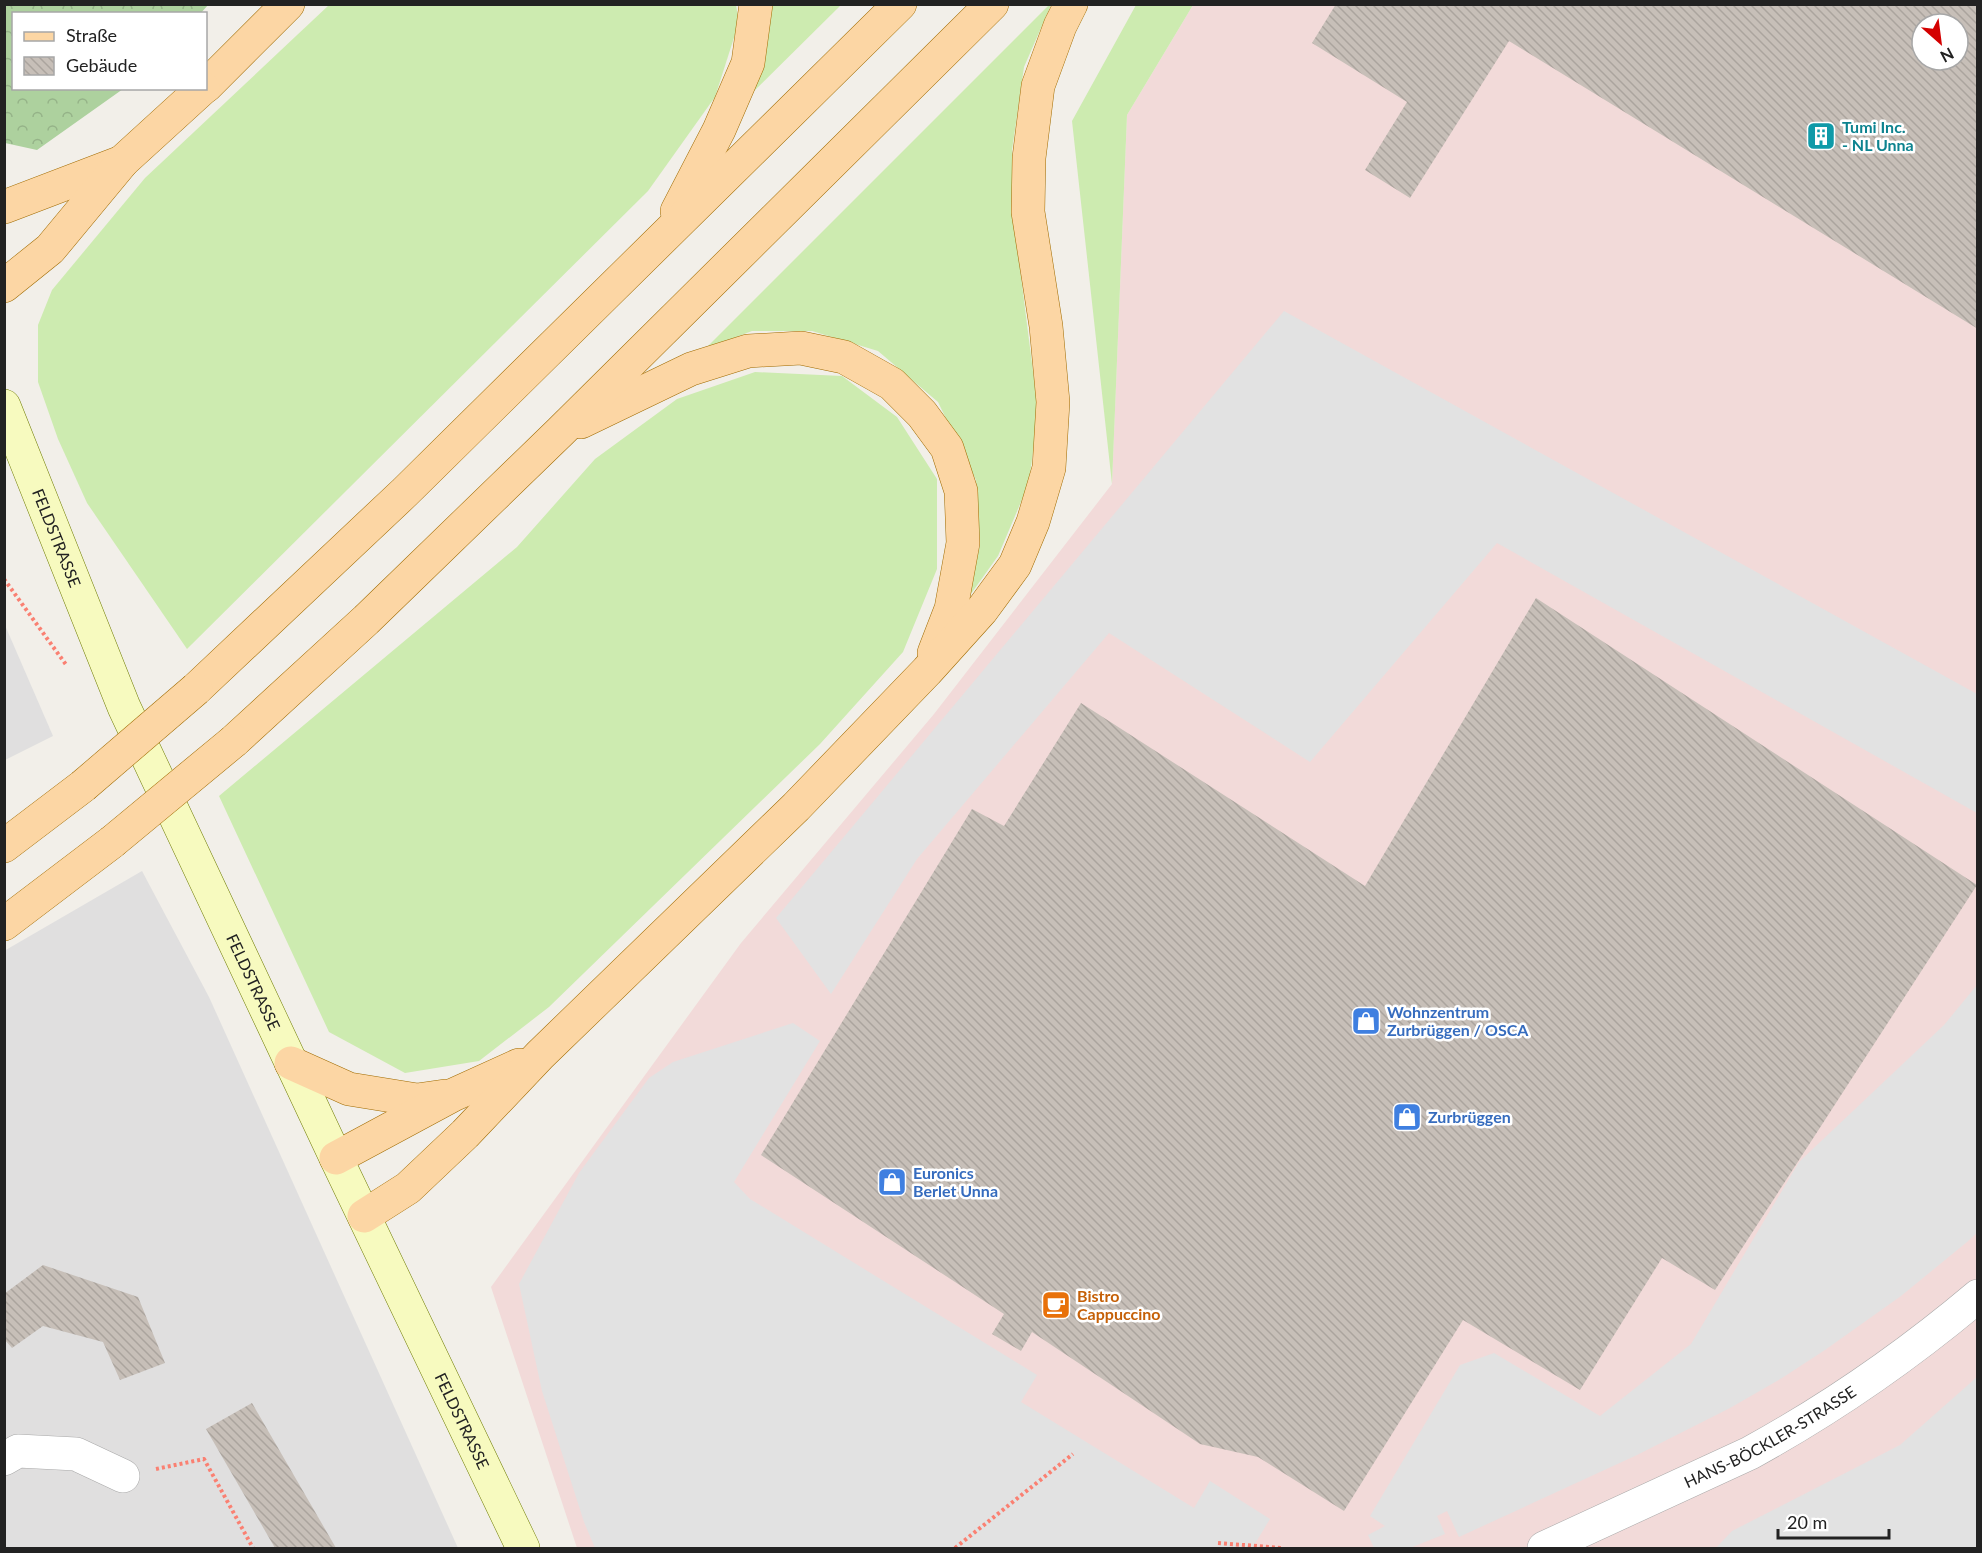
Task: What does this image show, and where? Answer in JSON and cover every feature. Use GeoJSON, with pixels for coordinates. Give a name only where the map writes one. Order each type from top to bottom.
{"type":"FeatureCollection","features":[{"type":"Feature","properties":{"kind":"main road"},"geometry":{"type":"LineString","coordinates":[[207,84],[288,4]]}},
{"type":"Feature","properties":{"kind":"main road"},"geometry":{"type":"LineString","coordinates":[[658,244],[719,130],[748,63],[756,4]]}},
{"type":"Feature","properties":{"kind":"main road"},"geometry":{"type":"LineString","coordinates":[[4,846],[83,786],[196,689],[405,492],[900,4]]}},
{"type":"Feature","properties":{"kind":"main road"},"geometry":{"type":"LineString","coordinates":[[4,924],[112,842],[234,741],[366,620],[560,432],[992,4]]}},
{"type":"Feature","properties":{"kind":"main road"},"geometry":{"type":"LineString","coordinates":[[364,1216],[408,1188],[465,1134],[540,1055],[796,807],[927,671],[982,610],[1015,565],[1033,522],[1048,468],[1053,402],[1046,326],[1028,212],[1029,158],[1038,86],[1060,26],[1071,4]]}},
{"type":"Feature","properties":{"kind":"main road"},"geometry":{"type":"LineString","coordinates":[[4,286],[50,249],[123,161],[201,90]]}},
{"type":"Feature","properties":{"kind":"main road"},"geometry":{"type":"LineString","coordinates":[[4,207],[123,161]]}},
{"type":"Feature","properties":{"kind":"main road"},"geometry":{"type":"LineString","coordinates":[[560,432],[691,369],[748,351],[801,348],[844,357],[892,384],[922,414],[947,448],[961,491],[963,543],[951,609],[927,671]]}},
{"type":"Feature","properties":{"kind":"main road","name":"FELDSTRASSE"},"geometry":{"type":"LineString","coordinates":[[4,406],[124,707],[523,1548]]}},
{"type":"Feature","properties":{"kind":"main road"},"geometry":{"type":"LineString","coordinates":[[336,1158],[453,1095],[540,1055]]}},
{"type":"Feature","properties":{"kind":"main road"},"geometry":{"type":"LineString","coordinates":[[291,1063],[349,1089],[417,1100],[453,1095]]}},
{"type":"Feature","properties":{"kind":"street","name":"HANS-BÖCKLER-STRASSE"},"geometry":{"type":"LineString","coordinates":[[1544,1548],[1750,1454],[1782,1436],[1875,1375],[1977,1296]]}},
{"type":"Feature","properties":{"kind":"street"},"geometry":{"type":"LineString","coordinates":[[4,1459],[18,1451],[76,1454],[123,1476]]}},
{"type":"Feature","properties":{"kind":"path"},"geometry":{"type":"LineString","coordinates":[[4,579],[73,674]]}},
{"type":"Feature","properties":{"kind":"path"},"geometry":{"type":"LineString","coordinates":[[955,1548],[1073,1454]]}},
{"type":"Feature","properties":{"kind":"path"},"geometry":{"type":"LineString","coordinates":[[123,1476],[204,1459],[253,1548]]}},
{"type":"Feature","properties":{"kind":"path"},"geometry":{"type":"LineString","coordinates":[[1218,1543],[1282,1548]]}},
{"type":"Feature","properties":{"kind":"shaded area"},"geometry":{"type":"Polygon","coordinates":[[[1193,5],[1977,5],[1977,1548],[577,1548],[491,1287],[741,943],[934,714],[1112,484],[1127,115],[1193,5]]]}},
{"type":"Feature","properties":{"kind":"shaded area"},"geometry":{"type":"Polygon","coordinates":[[[1284,311],[1977,694],[1977,813],[1497,543],[1310,762],[1109,633],[917,859],[831,994],[776,918],[1284,311]]]}},
{"type":"Feature","properties":{"kind":"shaded area"},"geometry":{"type":"Polygon","coordinates":[[[4,623],[53,736],[5,760],[4,760],[4,623]]]}},
{"type":"Feature","properties":{"kind":"shaded area"},"geometry":{"type":"Polygon","coordinates":[[[142,871],[209,997],[458,1548],[5,1548],[4,951],[142,871]]]}},
{"type":"Feature","properties":{"kind":"shaded area"},"geometry":{"type":"Polygon","coordinates":[[[1977,985],[1978,1232],[1901,1296],[1825,1350],[1730,1408],[1637,1455],[1459,1537],[1447,1511],[1437,1516],[1445,1534],[1410,1548],[1374,1548],[1368,1535],[1385,1526],[1370,1516],[1460,1365],[1494,1353],[1600,1416],[1691,1344],[1799,1162],[1944,1025],[1977,985]]]}},
{"type":"Feature","properties":{"kind":"shaded area"},"geometry":{"type":"Polygon","coordinates":[[[793,1023],[820,1041],[734,1182],[750,1199],[1037,1375],[1021,1402],[1194,1508],[1210,1481],[1270,1519],[1256,1542],[1255,1548],[595,1548],[584,1522],[542,1391],[519,1284],[579,1173],[649,1078],[673,1062],[793,1023]]]}},
{"type":"Feature","properties":{"kind":"shaded area"},"geometry":{"type":"Polygon","coordinates":[[[1977,1377],[1977,1548],[1716,1548],[1732,1531],[1900,1445],[1977,1377]]]}},
{"type":"Feature","properties":{"kind":"green space"},"geometry":{"type":"Polygon","coordinates":[[[5,4],[208,4],[202,12],[12,12],[12,90],[122,90],[37,150],[5,143],[5,4]]]}},
{"type":"Feature","properties":{"kind":"green space"},"geometry":{"type":"Polygon","coordinates":[[[329,5],[736,5],[739,22],[715,97],[648,191],[187,649],[87,503],[58,439],[38,382],[38,325],[52,290],[145,178],[329,5]]]}},
{"type":"Feature","properties":{"kind":"green space"},"geometry":{"type":"Polygon","coordinates":[[[765,5],[841,5],[746,99],[765,5]]]}},
{"type":"Feature","properties":{"kind":"green space"},"geometry":{"type":"Polygon","coordinates":[[[1051,5],[1024,67],[1012,150],[1020,269],[1038,411],[1029,483],[998,556],[968,598],[980,545],[976,480],[938,402],[878,351],[812,331],[752,331],[705,349],[1051,5]]]}},
{"type":"Feature","properties":{"kind":"green space"},"geometry":{"type":"Polygon","coordinates":[[[1136,5],[1193,5],[1127,115],[1112,484],[1072,121],[1136,5]]]}},
{"type":"Feature","properties":{"kind":"green space"},"geometry":{"type":"Polygon","coordinates":[[[755,372],[842,376],[897,417],[937,479],[937,569],[903,652],[820,744],[549,1007],[479,1061],[405,1073],[329,1032],[219,796],[517,547],[595,459],[677,399],[755,372]]]}},
{"type":"Feature","properties":{"kind":"building","name":"Tumi Inc. - NL Unna"},"geometry":{"type":"Polygon","coordinates":[[[1336,4],[1978,4],[1978,329],[1509,41],[1410,198],[1365,170],[1407,102],[1312,43],[1336,4]]]}},
{"type":"Feature","properties":{"kind":"building","name":"Wohnzentrum Zurbrüggen / OSCA"},"geometry":{"type":"Polygon","coordinates":[[[1536,598],[1977,885],[1715,1290],[1662,1258],[1580,1390],[1463,1320],[1344,1511],[1258,1457],[1200,1444],[1032,1332],[1021,1351],[992,1334],[1004,1314],[761,1155],[972,809],[1004,826],[1081,703],[1365,886],[1536,598]]]}},
{"type":"Feature","properties":{"kind":"building"},"geometry":{"type":"Polygon","coordinates":[[[43,1265],[138,1297],[165,1363],[120,1380],[103,1342],[43,1326],[12,1348],[4,1339],[4,1294],[43,1265]]]}},
{"type":"Feature","properties":{"kind":"building"},"geometry":{"type":"Polygon","coordinates":[[[252,1403],[336,1548],[275,1548],[206,1429],[252,1403]]]}},
{"type":"Feature","properties":{"kind":"place","name":"Tumi Inc. - NL Unna"},"geometry":{"type":"Point","coordinates":[1821,136]}},
{"type":"Feature","properties":{"kind":"place","name":"Wohnzentrum Zurbrüggen / OSCA"},"geometry":{"type":"Point","coordinates":[1366,1021]}},
{"type":"Feature","properties":{"kind":"place","name":"Zurbrüggen"},"geometry":{"type":"Point","coordinates":[1407,1117]}},
{"type":"Feature","properties":{"kind":"place","name":"Euronics Berlet Unna"},"geometry":{"type":"Point","coordinates":[892,1182]}},
{"type":"Feature","properties":{"kind":"place","name":"Bistro Cappuccino"},"geometry":{"type":"Point","coordinates":[1056,1305]}}]}
